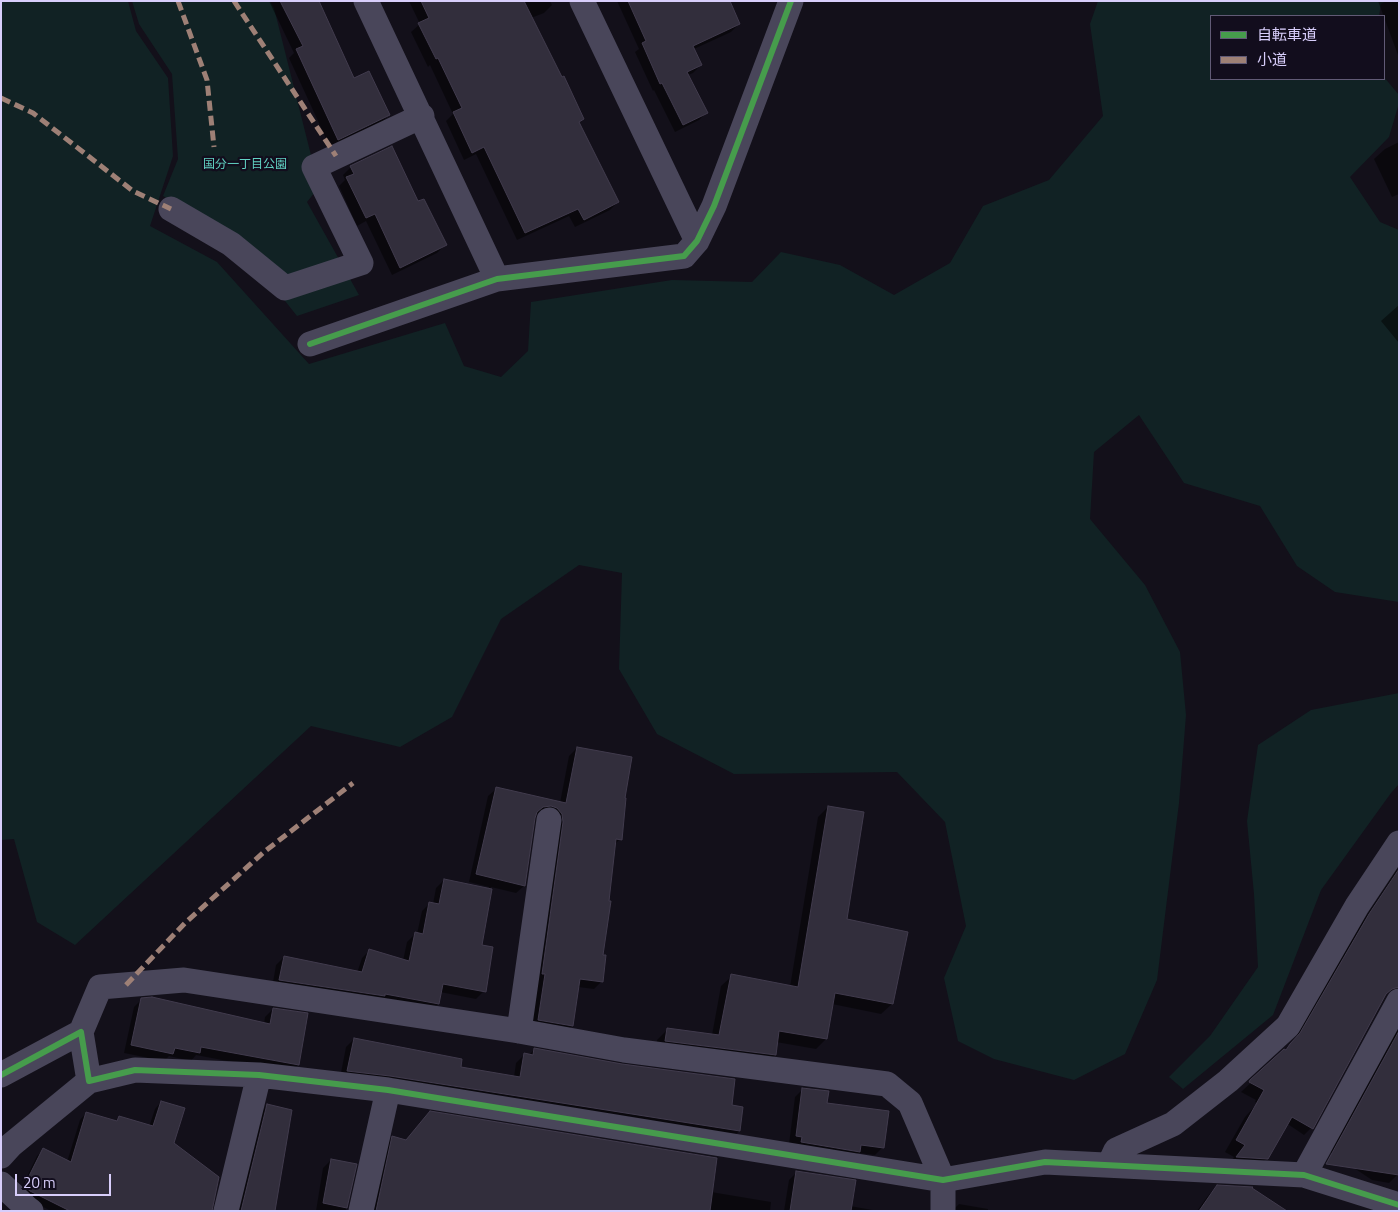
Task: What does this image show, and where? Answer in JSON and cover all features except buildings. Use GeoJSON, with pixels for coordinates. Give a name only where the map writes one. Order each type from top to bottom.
{"type":"FeatureCollection","features":[{"type":"Feature","properties":{"kind":"street"},"geometry":{"type":"LineString","coordinates":[[366,1],[422,116],[497,279]]}},
{"type":"Feature","properties":{"kind":"street"},"geometry":{"type":"LineString","coordinates":[[582,1],[697,241]]}},
{"type":"Feature","properties":{"kind":"street"},"geometry":{"type":"LineString","coordinates":[[310,344],[497,279],[684,256],[697,241],[714,206],[791,1]]}},
{"type":"Feature","properties":{"kind":"street"},"geometry":{"type":"LineString","coordinates":[[171,209],[231,244],[285,288],[361,263],[314,167],[422,116]]}},
{"type":"Feature","properties":{"kind":"street"},"geometry":{"type":"LineString","coordinates":[[519,1031],[549,820]]}},
{"type":"Feature","properties":{"kind":"street"},"geometry":{"type":"LineString","coordinates":[[1109,1164],[1116,1150],[1173,1124],[1228,1081],[1288,1026],[1357,906],[1399,843]]}},
{"type":"Feature","properties":{"kind":"street"},"geometry":{"type":"LineString","coordinates":[[89,1081],[81,1032],[100,987],[184,980],[519,1031],[624,1050],[887,1084],[910,1103],[943,1180],[943,1211]]}},
{"type":"Feature","properties":{"kind":"street"},"geometry":{"type":"LineString","coordinates":[[1304,1175],[1399,1001]]}},
{"type":"Feature","properties":{"kind":"street"},"geometry":{"type":"LineString","coordinates":[[1,1075],[81,1032]]}},
{"type":"Feature","properties":{"kind":"street"},"geometry":{"type":"LineString","coordinates":[[1,1156],[11,1145],[89,1081],[135,1070],[259,1075],[388,1090],[943,1180],[1046,1162],[1109,1164],[1304,1175],[1399,1205]]}},
{"type":"Feature","properties":{"kind":"street"},"geometry":{"type":"LineString","coordinates":[[226,1211],[259,1075]]}},
{"type":"Feature","properties":{"kind":"street"},"geometry":{"type":"LineString","coordinates":[[361,1211],[388,1090]]}},
{"type":"Feature","properties":{"kind":"street"},"geometry":{"type":"LineString","coordinates":[[1,1184],[31,1211]]}},
{"type":"Feature","properties":{"kind":"green space"},"geometry":{"type":"Polygon","coordinates":[[[1,1],[128,1],[136,31],[168,78],[173,156],[150,226],[217,262],[309,364],[445,323],[464,366],[501,377],[528,351],[531,302],[672,280],[752,282],[781,252],[840,265],[894,295],[950,263],[983,206],[1049,180],[1103,116],[1090,24],[1098,1],[1387,1],[1381,4],[1379,15],[1210,15],[1210,80],[1385,80],[1385,78],[1399,95],[1399,103],[1389,137],[1350,177],[1380,222],[1399,230],[1399,602],[1335,592],[1297,566],[1260,506],[1184,483],[1139,415],[1094,452],[1090,519],[1145,585],[1180,652],[1186,715],[1179,803],[1157,980],[1125,1054],[1074,1080],[994,1059],[958,1041],[944,978],[966,926],[945,822],[897,772],[734,774],[657,734],[619,669],[622,573],[579,565],[501,619],[452,717],[400,747],[311,726],[75,945],[37,922],[14,839],[1,840],[1,1]]]}},
{"type":"Feature","properties":{"kind":"green space","name":"国分一丁目公園"},"geometry":{"type":"Polygon","coordinates":[[[132,1],[270,1],[274,8],[319,187],[307,202],[359,295],[297,316],[234,237],[163,196],[178,159],[172,74],[139,24],[132,1]]]}},
{"type":"Feature","properties":{"kind":"green space"},"geometry":{"type":"Polygon","coordinates":[[[1399,693],[1399,784],[1321,890],[1273,1015],[1183,1089],[1169,1077],[1210,1036],[1258,967],[1247,821],[1258,745],[1311,710],[1399,693]]]}},
{"type":"Feature","properties":{"kind":"marked path"},"geometry":{"type":"LineString","coordinates":[[178,1],[207,80],[214,147]]}},
{"type":"Feature","properties":{"kind":"marked path"},"geometry":{"type":"LineString","coordinates":[[234,1],[336,156]]}},
{"type":"Feature","properties":{"kind":"marked path"},"geometry":{"type":"LineString","coordinates":[[1,98],[33,113],[133,191],[171,209]]}},
{"type":"Feature","properties":{"kind":"marked path"},"geometry":{"type":"LineString","coordinates":[[126,985],[185,923],[264,852],[353,783]]}},
{"type":"Feature","properties":{"kind":"cycle path"},"geometry":{"type":"LineString","coordinates":[[310,344],[497,279],[684,256],[697,241],[714,206],[791,1]]}},
{"type":"Feature","properties":{"kind":"cycle path"},"geometry":{"type":"LineString","coordinates":[[1,1075],[81,1032],[89,1081],[135,1070],[259,1075],[388,1090],[943,1180],[1045,1162],[1304,1175],[1399,1205]]}}]}
